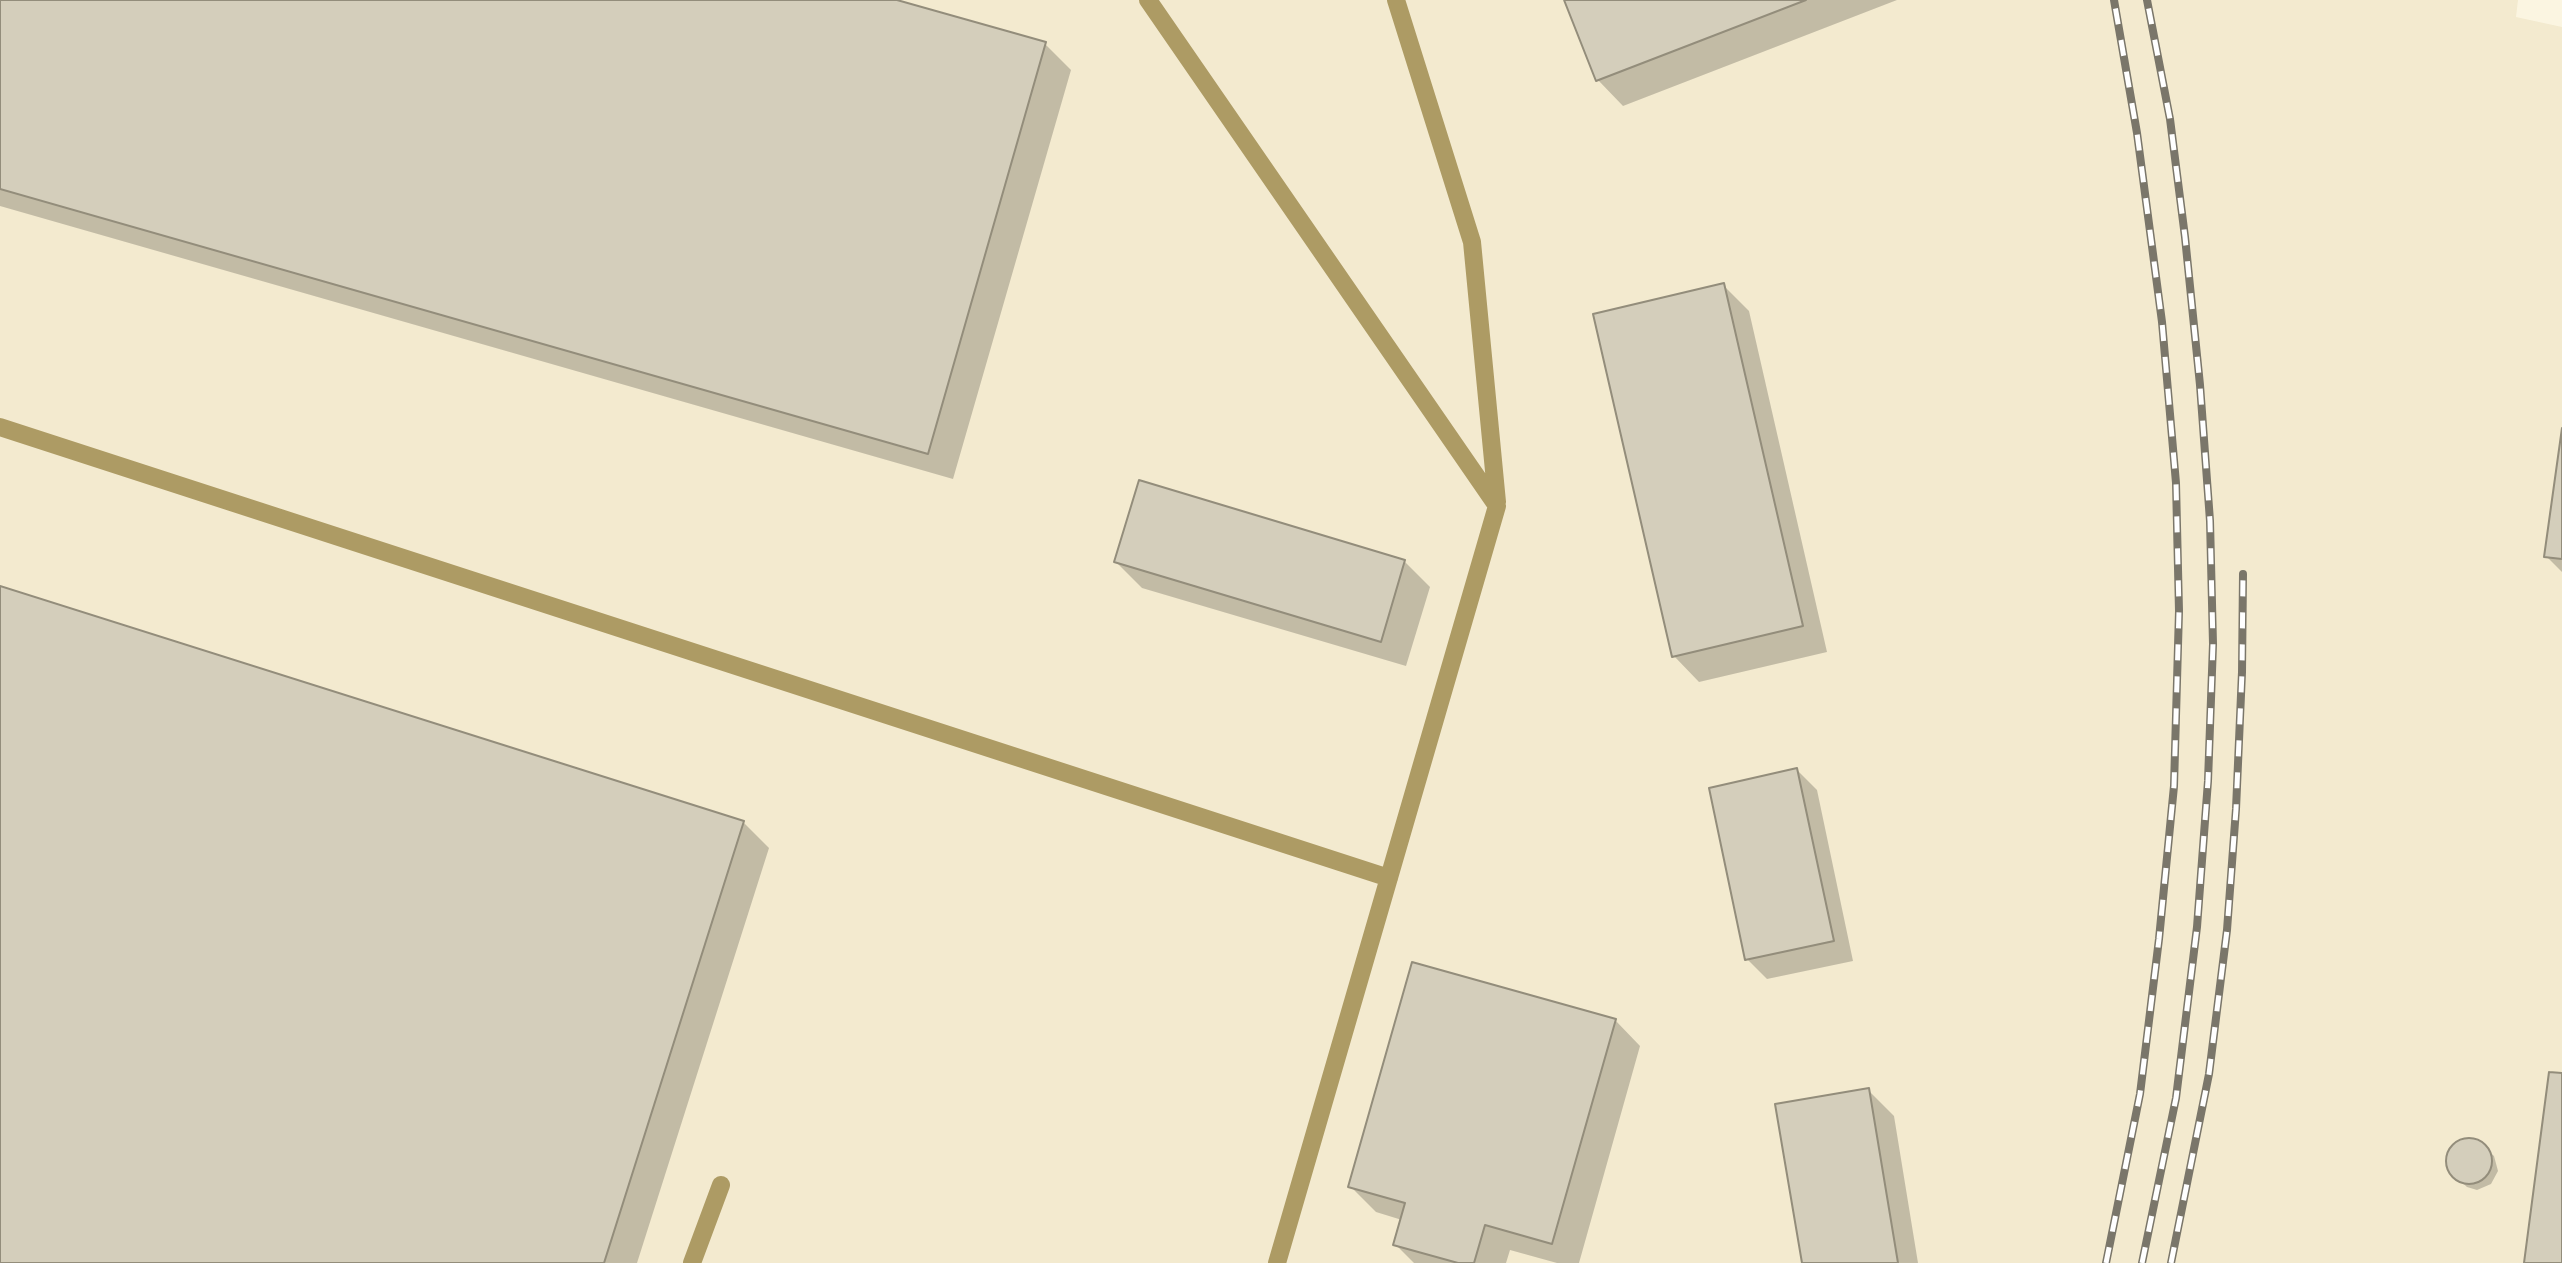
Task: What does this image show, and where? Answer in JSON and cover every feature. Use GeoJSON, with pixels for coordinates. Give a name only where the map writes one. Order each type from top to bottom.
{"type":"FeatureCollection","features":[{"type":"Feature","properties":{"kind":"lane"},"geometry":{"type":"LineString","coordinates":[[1148,0],[1497,506]]}},
{"type":"Feature","properties":{"kind":"lane"},"geometry":{"type":"LineString","coordinates":[[1277,1263],[1497,506],[1472,242],[1396,0]]}},
{"type":"Feature","properties":{"kind":"lane"},"geometry":{"type":"LineString","coordinates":[[0,426],[1388,878]]}},
{"type":"Feature","properties":{"kind":"lane"},"geometry":{"type":"LineString","coordinates":[[692,1263],[721,1185]]}},
{"type":"Feature","properties":{"kind":"shaded area"},"geometry":{"type":"Polygon","coordinates":[[[0,0],[2518,0],[2516,17],[2562,27],[2562,1263],[0,1263],[0,0]]]}},
{"type":"Feature","properties":{"kind":"building"},"geometry":{"type":"Polygon","coordinates":[[[0,0],[897,0],[1046,42],[928,454],[0,189],[0,0]]]}},
{"type":"Feature","properties":{"kind":"building"},"geometry":{"type":"Polygon","coordinates":[[[1564,0],[1806,0],[1596,81],[1564,0]]]}},
{"type":"Feature","properties":{"kind":"building"},"geometry":{"type":"Polygon","coordinates":[[[1724,283],[1803,626],[1672,657],[1593,314],[1724,283]]]}},
{"type":"Feature","properties":{"kind":"building"},"geometry":{"type":"Polygon","coordinates":[[[2562,428],[2562,559],[2544,557],[2562,428]]]}},
{"type":"Feature","properties":{"kind":"building"},"geometry":{"type":"Polygon","coordinates":[[[1139,480],[1405,560],[1381,642],[1114,562],[1139,480]]]}},
{"type":"Feature","properties":{"kind":"building"},"geometry":{"type":"Polygon","coordinates":[[[0,586],[744,821],[604,1263],[0,1263],[0,586]]]}},
{"type":"Feature","properties":{"kind":"building"},"geometry":{"type":"Polygon","coordinates":[[[1797,768],[1834,941],[1745,960],[1709,788],[1797,768]]]}},
{"type":"Feature","properties":{"kind":"building"},"geometry":{"type":"Polygon","coordinates":[[[1412,962],[1616,1019],[1552,1244],[1485,1225],[1474,1263],[1458,1263],[1393,1245],[1405,1203],[1348,1187],[1412,962]]]}},
{"type":"Feature","properties":{"kind":"building"},"geometry":{"type":"Polygon","coordinates":[[[2549,1072],[2562,1073],[2562,1263],[2524,1263],[2549,1072]]]}},
{"type":"Feature","properties":{"kind":"building"},"geometry":{"type":"Polygon","coordinates":[[[1869,1088],[1898,1263],[1802,1263],[1775,1104],[1869,1088]]]}},
{"type":"Feature","properties":{"kind":"building"},"geometry":{"type":"Polygon","coordinates":[[[2469,1138],[2485,1145],[2492,1161],[2485,1177],[2469,1184],[2453,1177],[2446,1161],[2453,1145],[2469,1138]]]}},
{"type":"Feature","properties":{"kind":"railway"},"geometry":{"type":"LineString","coordinates":[[2106,1263],[2140,1094],[2159,939],[2174,786],[2179,611],[2176,483],[2162,322],[2137,133],[2114,0]]}},
{"type":"Feature","properties":{"kind":"railway"},"geometry":{"type":"LineString","coordinates":[[2142,1263],[2176,1098],[2197,927],[2208,781],[2213,644],[2210,521],[2185,237],[2170,119],[2147,0]]}},
{"type":"Feature","properties":{"kind":"railway"},"geometry":{"type":"LineString","coordinates":[[2171,1263],[2209,1074],[2227,930],[2236,809],[2243,574]]}}]}
